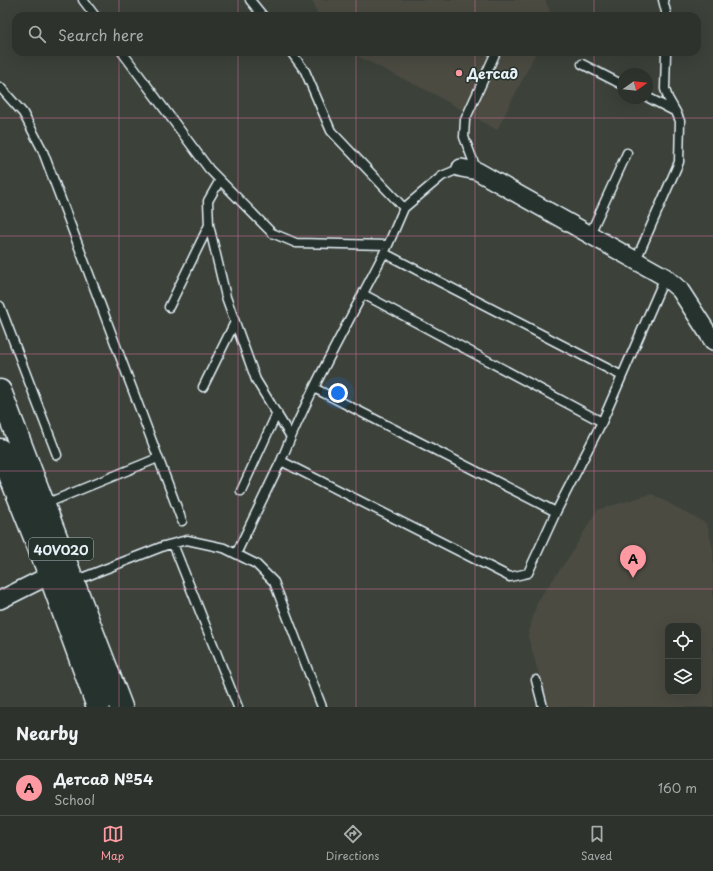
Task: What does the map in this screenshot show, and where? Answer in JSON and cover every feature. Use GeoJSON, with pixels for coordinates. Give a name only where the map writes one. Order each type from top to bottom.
{"type":"FeatureCollection","features":[{"type":"Feature","properties":{"kind":"main road","name":"40V020"},"geometry":{"type":"LineString","coordinates":[[0,391],[122,707]]}},
{"type":"Feature","properties":{"kind":"main road"},"geometry":{"type":"LineString","coordinates":[[0,450],[50,575],[98,707]]}},
{"type":"Feature","properties":{"kind":"street"},"geometry":{"type":"LineString","coordinates":[[469,170],[590,234],[664,276],[680,290],[713,341]]}},
{"type":"Feature","properties":{"kind":"street"},"geometry":{"type":"LineString","coordinates":[[0,600],[50,575]]}},
{"type":"Feature","properties":{"kind":"lane"},"geometry":{"type":"LineString","coordinates":[[83,0],[92,12]]}},
{"type":"Feature","properties":{"kind":"lane"},"geometry":{"type":"LineString","coordinates":[[250,0],[260,12]]}},
{"type":"Feature","properties":{"kind":"lane"},"geometry":{"type":"LineString","coordinates":[[663,0],[666,12]]}},
{"type":"Feature","properties":{"kind":"lane"},"geometry":{"type":"LineString","coordinates":[[125,56],[209,169],[272,233],[296,243],[388,245]]}},
{"type":"Feature","properties":{"kind":"lane"},"geometry":{"type":"LineString","coordinates":[[294,56],[305,71],[331,132],[404,208]]}},
{"type":"Feature","properties":{"kind":"lane"},"geometry":{"type":"LineString","coordinates":[[236,554],[314,388],[388,245],[404,208],[442,176],[469,170],[464,137],[464,120],[494,56]]}},
{"type":"Feature","properties":{"kind":"lane"},"geometry":{"type":"LineString","coordinates":[[636,260],[679,162],[680,121],[665,89],[666,56]]}},
{"type":"Feature","properties":{"kind":"lane"},"geometry":{"type":"LineString","coordinates":[[582,64],[617,82]]}},
{"type":"Feature","properties":{"kind":"lane"},"geometry":{"type":"LineString","coordinates":[[0,87],[23,112],[42,149],[182,521]]}},
{"type":"Feature","properties":{"kind":"lane"},"geometry":{"type":"LineString","coordinates":[[653,100],[676,112]]}},
{"type":"Feature","properties":{"kind":"lane"},"geometry":{"type":"LineString","coordinates":[[590,234],[627,153]]}},
{"type":"Feature","properties":{"kind":"lane"},"geometry":{"type":"LineString","coordinates":[[220,180],[208,201],[209,225],[226,296],[256,380],[291,437]]}},
{"type":"Feature","properties":{"kind":"lane"},"geometry":{"type":"LineString","coordinates":[[169,307],[209,225]]}},
{"type":"Feature","properties":{"kind":"lane"},"geometry":{"type":"LineString","coordinates":[[384,253],[622,376]]}},
{"type":"Feature","properties":{"kind":"lane"},"geometry":{"type":"LineString","coordinates":[[281,461],[510,577],[528,573],[556,512],[602,422],[664,276]]}},
{"type":"Feature","properties":{"kind":"lane"},"geometry":{"type":"LineString","coordinates":[[362,294],[602,422]]}},
{"type":"Feature","properties":{"kind":"lane"},"geometry":{"type":"LineString","coordinates":[[0,306],[57,455]]}},
{"type":"Feature","properties":{"kind":"lane"},"geometry":{"type":"LineString","coordinates":[[203,387],[235,322]]}},
{"type":"Feature","properties":{"kind":"lane"},"geometry":{"type":"LineString","coordinates":[[314,388],[556,512]]}},
{"type":"Feature","properties":{"kind":"lane"},"geometry":{"type":"LineString","coordinates":[[241,491],[277,414]]}},
{"type":"Feature","properties":{"kind":"lane"},"geometry":{"type":"LineString","coordinates":[[44,504],[158,458]]}},
{"type":"Feature","properties":{"kind":"lane"},"geometry":{"type":"LineString","coordinates":[[73,582],[164,546],[187,540],[224,548],[256,564],[274,582],[322,707]]}},
{"type":"Feature","properties":{"kind":"lane"},"geometry":{"type":"LineString","coordinates":[[173,544],[238,707]]}},
{"type":"Feature","properties":{"kind":"lane"},"geometry":{"type":"LineString","coordinates":[[536,680],[544,707]]}},
{"type":"Feature","properties":{"kind":"shaded area"},"geometry":{"type":"Polygon","coordinates":[[[312,0],[545,0],[550,12],[316,12],[312,0]]]}},
{"type":"Feature","properties":{"kind":"shaded area","name":"Детсад"},"geometry":{"type":"Polygon","coordinates":[[[357,56],[534,56],[497,130],[434,94],[357,56]]]}},
{"type":"Feature","properties":{"kind":"shaded area"},"geometry":{"type":"Polygon","coordinates":[[[652,494],[707,524],[713,549],[713,707],[548,707],[528,636],[537,602],[571,554],[597,510],[652,494]]]}},
{"type":"Feature","properties":{"kind":"place","name":"Детсад"},"geometry":{"type":"Point","coordinates":[459,73]}},
{"type":"Feature","properties":{"kind":"place","name":"Детсад №54"},"geometry":{"type":"Point","coordinates":[633,578]}}]}
